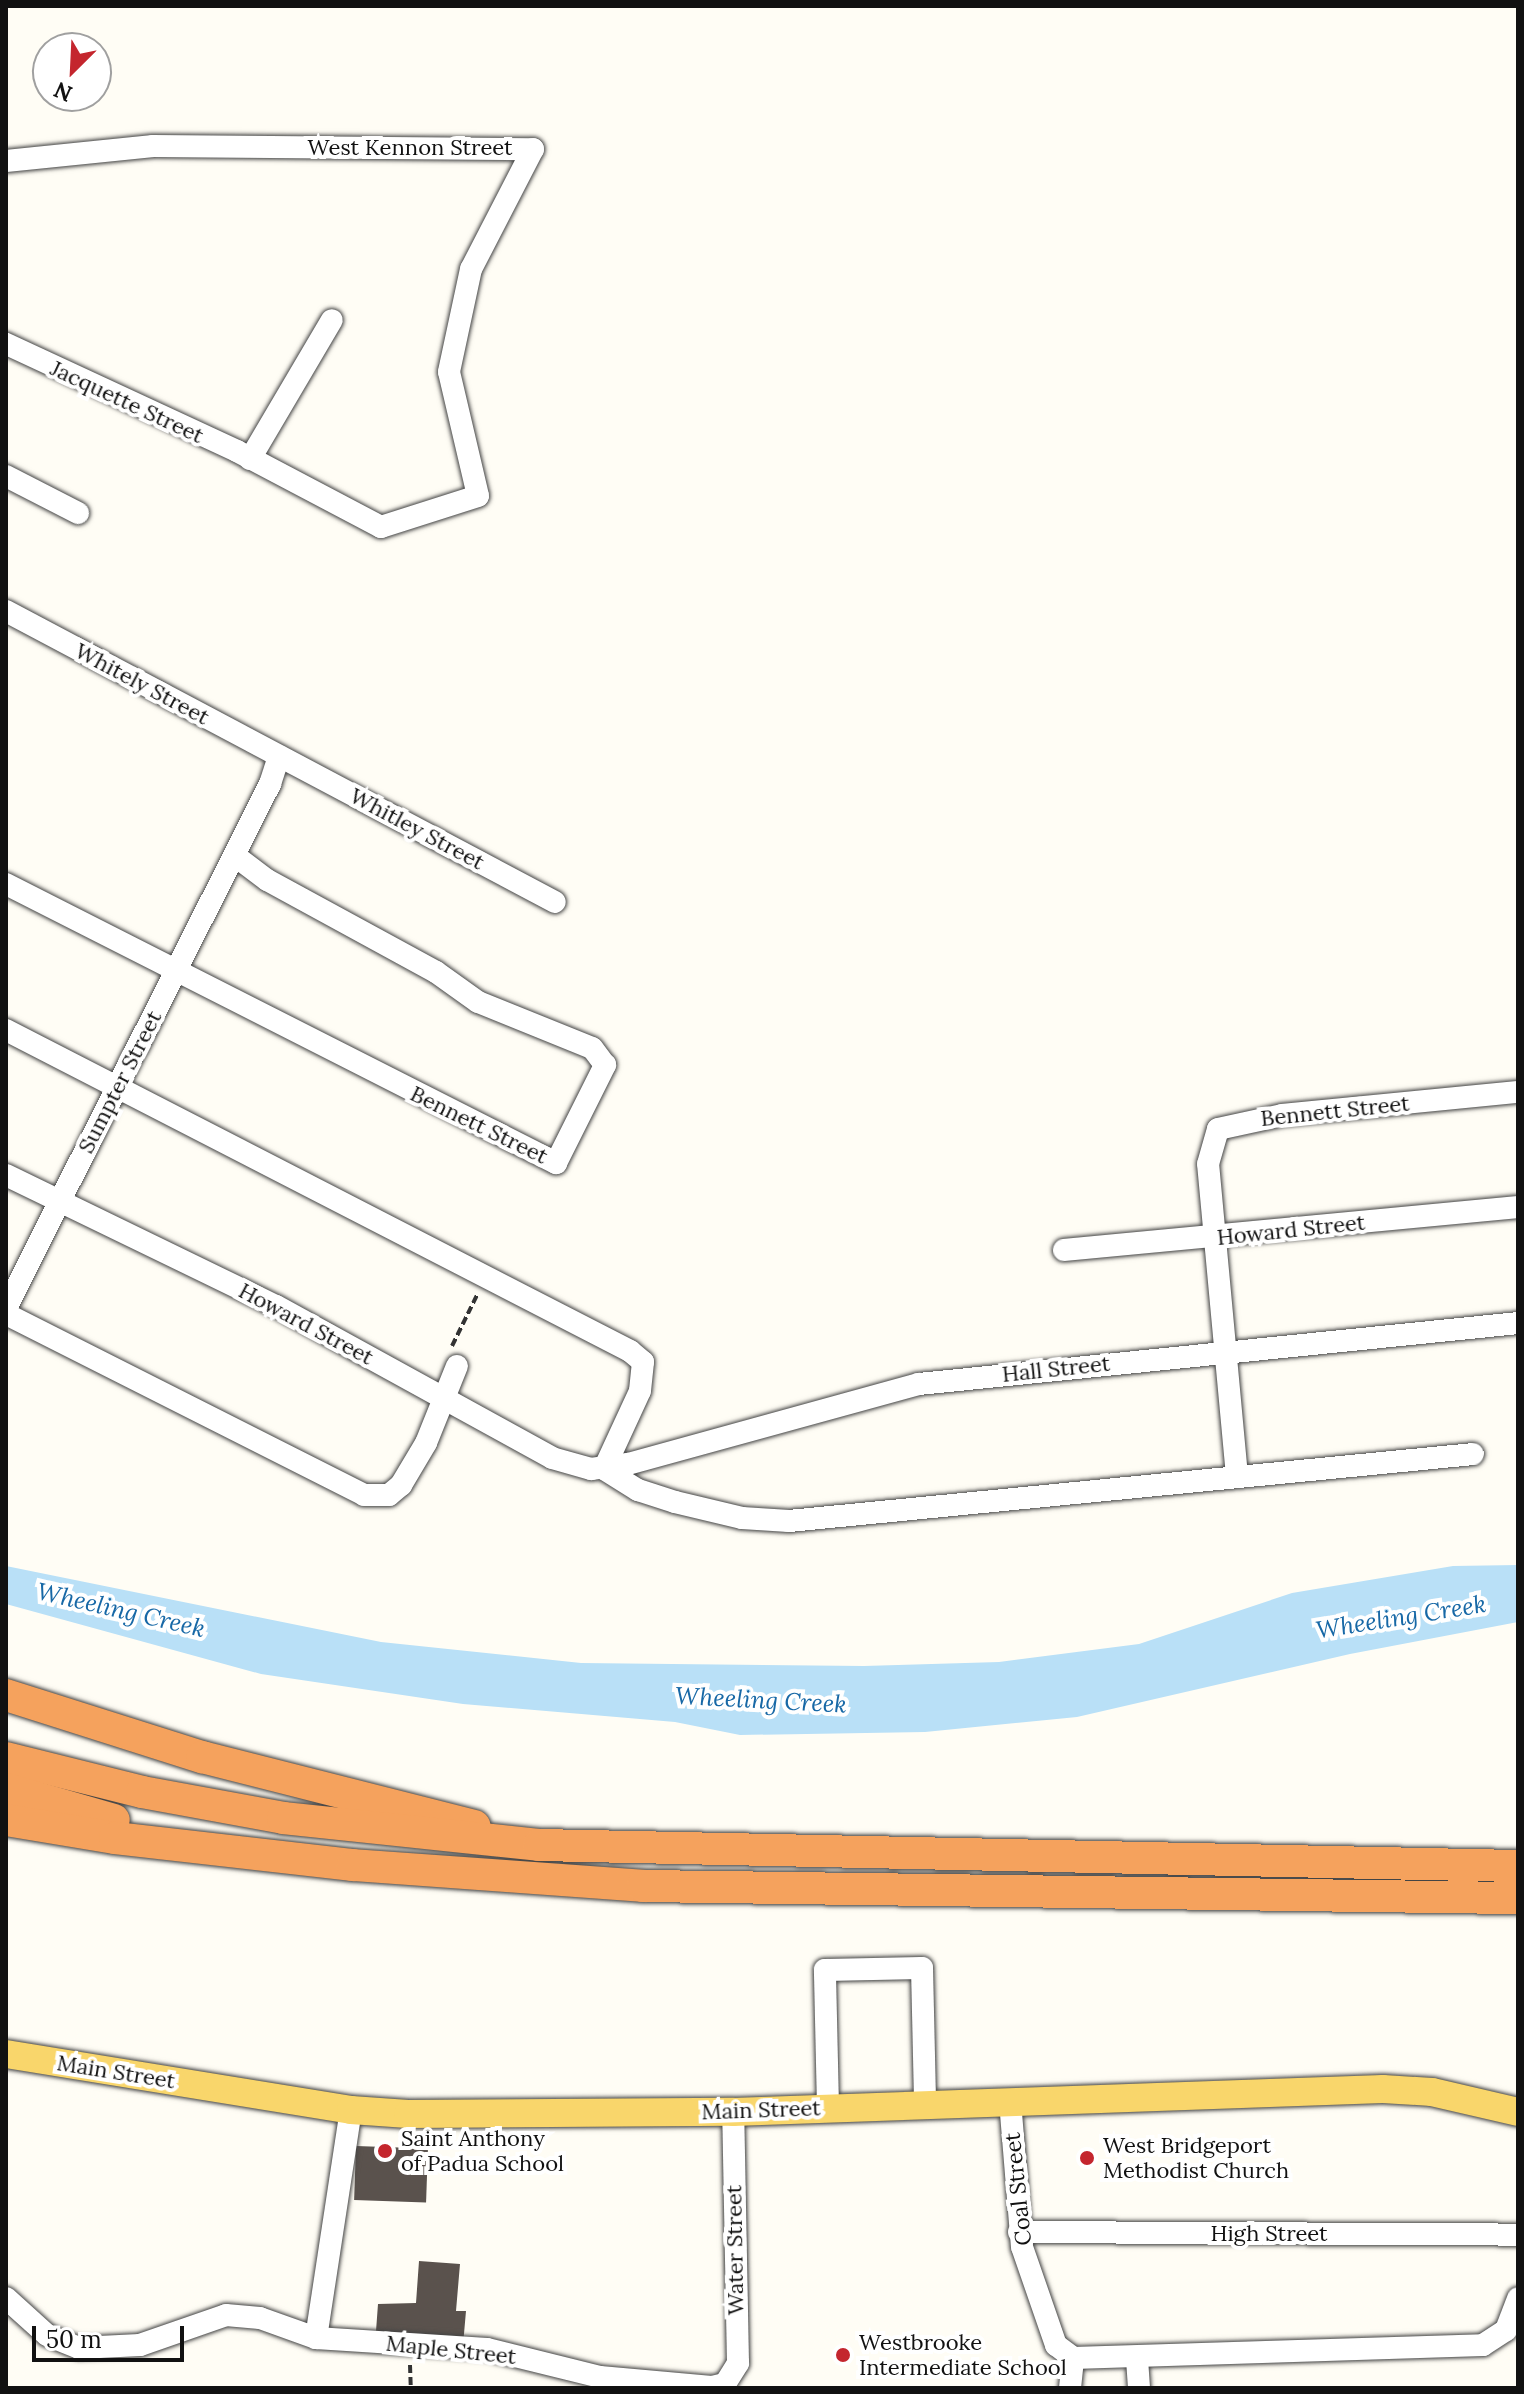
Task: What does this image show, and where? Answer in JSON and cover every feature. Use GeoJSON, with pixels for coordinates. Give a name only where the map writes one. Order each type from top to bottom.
{"type":"FeatureCollection","features":[{"type":"Feature","properties":{"kind":"highway"},"geometry":{"type":"LineString","coordinates":[[6,1695],[202,1757],[400,1804],[539,1845]]}},
{"type":"Feature","properties":{"kind":"highway"},"geometry":{"type":"LineString","coordinates":[[6,1758],[142,1792],[283,1818],[539,1845],[1518,1866]]}},
{"type":"Feature","properties":{"kind":"highway"},"geometry":{"type":"LineString","coordinates":[[6,1789],[114,1820],[353,1865]]}},
{"type":"Feature","properties":{"kind":"highway"},"geometry":{"type":"LineString","coordinates":[[6,1820],[115,1838],[353,1865],[643,1886],[1518,1898]]}},
{"type":"Feature","properties":{"kind":"main road","name":"Main Street"},"geometry":{"type":"LineString","coordinates":[[6,2054],[351,2110],[456,2115],[733,2112],[1383,2089],[1432,2092],[1518,2112]]}},
{"type":"Feature","properties":{"kind":"street","name":"West Kennon Street"},"geometry":{"type":"LineString","coordinates":[[6,161],[153,146],[533,149],[471,269],[449,372],[478,496],[381,527],[250,459]]}},
{"type":"Feature","properties":{"kind":"street"},"geometry":{"type":"LineString","coordinates":[[250,459],[332,320]]}},
{"type":"Feature","properties":{"kind":"street","name":"Jacquette Street"},"geometry":{"type":"LineString","coordinates":[[6,344],[250,459]]}},
{"type":"Feature","properties":{"kind":"street"},"geometry":{"type":"LineString","coordinates":[[6,476],[78,513]]}},
{"type":"Feature","properties":{"kind":"street","name":"Whitely Street"},"geometry":{"type":"LineString","coordinates":[[6,611],[279,756]]}},
{"type":"Feature","properties":{"kind":"street","name":"Sumpter Street"},"geometry":{"type":"LineString","coordinates":[[6,1311],[234,855],[279,756]]}},
{"type":"Feature","properties":{"kind":"street","name":"Whitley Street"},"geometry":{"type":"LineString","coordinates":[[279,756],[555,902]]}},
{"type":"Feature","properties":{"kind":"street","name":"Bennett Street"},"geometry":{"type":"LineString","coordinates":[[6,884],[548,1163],[556,1163],[605,1065],[584,1042],[478,1002],[436,972],[267,880],[234,855]]}},
{"type":"Feature","properties":{"kind":"street"},"geometry":{"type":"LineString","coordinates":[[6,1030],[580,1323],[643,1362],[640,1391],[604,1469],[638,1490],[675,1502],[742,1518],[789,1521],[1473,1454]]}},
{"type":"Feature","properties":{"kind":"street","name":"Bennett Street"},"geometry":{"type":"LineString","coordinates":[[1237,1476],[1210,1191],[1209,1148],[1218,1129],[1229,1123],[1518,1092]]}},
{"type":"Feature","properties":{"kind":"street","name":"Howard Street"},"geometry":{"type":"LineString","coordinates":[[6,1175],[276,1306],[560,1461],[604,1469]]}},
{"type":"Feature","properties":{"kind":"street","name":"Howard Street"},"geometry":{"type":"LineString","coordinates":[[1064,1250],[1518,1207]]}},
{"type":"Feature","properties":{"kind":"street"},"geometry":{"type":"LineString","coordinates":[[6,1311],[364,1495],[389,1495],[401,1485],[426,1443],[453,1359]]}},
{"type":"Feature","properties":{"kind":"street","name":"Hall Street"},"geometry":{"type":"LineString","coordinates":[[604,1469],[919,1384],[1518,1323]]}},
{"type":"Feature","properties":{"kind":"street"},"geometry":{"type":"LineString","coordinates":[[828,2107],[825,1970],[922,1968],[925,2103]]}},
{"type":"Feature","properties":{"kind":"street","name":"Coal Street"},"geometry":{"type":"LineString","coordinates":[[1010,2101],[1019,2232],[1056,2345],[1073,2358]]}},
{"type":"Feature","properties":{"kind":"street"},"geometry":{"type":"LineString","coordinates":[[316,2338],[351,2110]]}},
{"type":"Feature","properties":{"kind":"street","name":"Water Street"},"geometry":{"type":"LineString","coordinates":[[725,2384],[738,2363],[733,2112]]}},
{"type":"Feature","properties":{"kind":"street","name":"High Street"},"geometry":{"type":"LineString","coordinates":[[1019,2232],[1518,2235]]}},
{"type":"Feature","properties":{"kind":"street","name":"Maple Street"},"geometry":{"type":"LineString","coordinates":[[6,2298],[47,2335],[79,2348],[140,2345],[226,2315],[260,2318],[316,2338],[487,2349],[600,2377],[712,2387],[725,2384]]}},
{"type":"Feature","properties":{"kind":"street"},"geometry":{"type":"LineString","coordinates":[[1070,2388],[1073,2358],[1137,2359],[1483,2345],[1506,2330],[1518,2298]]}},
{"type":"Feature","properties":{"kind":"street"},"geometry":{"type":"LineString","coordinates":[[1137,2359],[1139,2388]]}},
{"type":"Feature","properties":{"kind":"path"},"geometry":{"type":"LineString","coordinates":[[453,1359],[486,1276]]}},
{"type":"Feature","properties":{"kind":"path"},"geometry":{"type":"LineString","coordinates":[[410,2376],[411,2388]]}},
{"type":"Feature","properties":{"kind":"water","name":"Wheeling Creek"},"geometry":{"type":"Polygon","coordinates":[[[1518,1565],[1518,1622],[1350,1654],[1077,1717],[925,1732],[740,1735],[675,1722],[463,1704],[261,1674],[6,1604],[6,1566],[381,1642],[581,1663],[864,1666],[999,1662],[1139,1644],[1292,1593],[1453,1566],[1518,1565]]]}},
{"type":"Feature","properties":{"kind":"building"},"geometry":{"type":"Polygon","coordinates":[[[356,2146],[428,2149],[426,2202],[354,2200],[356,2146]]]}},
{"type":"Feature","properties":{"kind":"building"},"geometry":{"type":"Polygon","coordinates":[[[419,2261],[460,2264],[456,2311],[466,2311],[463,2345],[376,2331],[378,2304],[416,2303],[419,2261]]]}},
{"type":"Feature","properties":{"kind":"place","name":"Saint Anthony of Padua School"},"geometry":{"type":"Point","coordinates":[385,2151]}},
{"type":"Feature","properties":{"kind":"place","name":"West Bridgeport Methodist Church"},"geometry":{"type":"Point","coordinates":[1087,2158]}},
{"type":"Feature","properties":{"kind":"place","name":"Westbrooke Intermediate School"},"geometry":{"type":"Point","coordinates":[843,2355]}}]}
